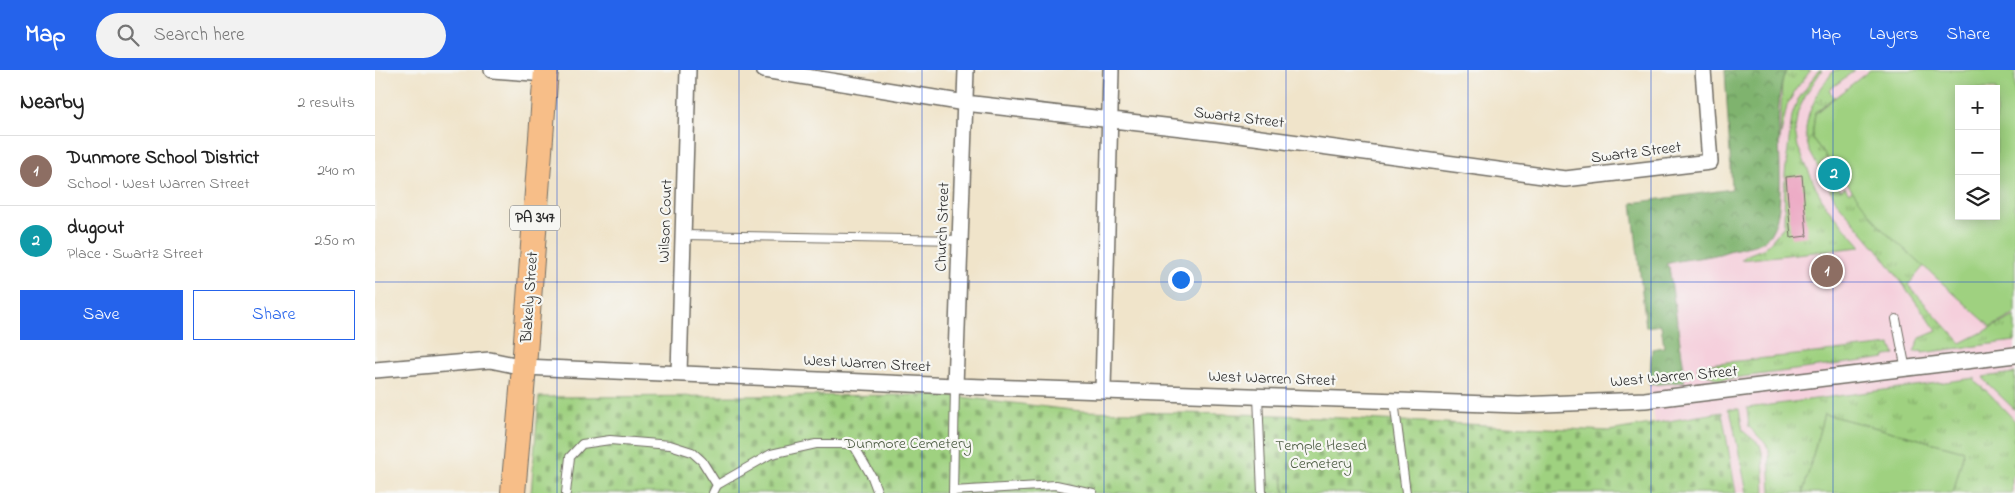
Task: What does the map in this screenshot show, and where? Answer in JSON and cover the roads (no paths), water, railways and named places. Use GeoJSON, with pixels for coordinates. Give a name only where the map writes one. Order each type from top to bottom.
{"type":"FeatureCollection","features":[{"type":"Feature","properties":{"kind":"main road","name":"Blakely Street"},"geometry":{"type":"LineString","coordinates":[[513,493],[525,366],[546,72]]}},
{"type":"Feature","properties":{"kind":"street"},"geometry":{"type":"LineString","coordinates":[[491,70],[546,72]]}},
{"type":"Feature","properties":{"kind":"street","name":"Wilson Court"},"geometry":{"type":"LineString","coordinates":[[679,373],[688,70]]}},
{"type":"Feature","properties":{"kind":"street","name":"Swartz Street"},"geometry":{"type":"LineString","coordinates":[[764,70],[965,102],[1565,179],[1710,162],[1703,70]]}},
{"type":"Feature","properties":{"kind":"street","name":"Church Street"},"geometry":{"type":"LineString","coordinates":[[955,386],[966,70]]}},
{"type":"Feature","properties":{"kind":"street"},"geometry":{"type":"LineString","coordinates":[[1103,390],[1111,70]]}},
{"type":"Feature","properties":{"kind":"street","name":"West Warren Street"},"geometry":{"type":"LineString","coordinates":[[375,370],[490,360],[525,366],[955,386],[1519,405],[1645,400],[1906,370],[2015,355]]}},
{"type":"Feature","properties":{"kind":"lane"},"geometry":{"type":"LineString","coordinates":[[683,235],[960,240]]}},
{"type":"Feature","properties":{"kind":"lane"},"geometry":{"type":"LineString","coordinates":[[1896,319],[1906,370]]}},
{"type":"Feature","properties":{"kind":"lane"},"geometry":{"type":"LineString","coordinates":[[955,386],[953,492],[1055,485],[1093,493]]}},
{"type":"Feature","properties":{"kind":"lane"},"geometry":{"type":"LineString","coordinates":[[1258,396],[1262,493]]}},
{"type":"Feature","properties":{"kind":"lane"},"geometry":{"type":"LineString","coordinates":[[1394,401],[1406,493]]}},
{"type":"Feature","properties":{"kind":"lane"},"geometry":{"type":"LineString","coordinates":[[566,493],[570,457],[582,444],[610,440],[670,445],[693,452],[702,461],[717,485]]}},
{"type":"Feature","properties":{"kind":"lane"},"geometry":{"type":"LineString","coordinates":[[713,493],[717,485],[771,454],[816,444],[853,444],[878,493]]}},
{"type":"Feature","properties":{"kind":"place","name":"dugout"},"geometry":{"type":"Point","coordinates":[1834,174]}},
{"type":"Feature","properties":{"kind":"place","name":"Dunmore School District"},"geometry":{"type":"Point","coordinates":[1827,271]}},
{"type":"Feature","properties":{"kind":"park label","name":"Dunmore Cemetery"},"geometry":{"type":"Point","coordinates":[908,444]}},
{"type":"Feature","properties":{"kind":"park label","name":"Temple Hesed Cemetery"},"geometry":{"type":"Point","coordinates":[1321,455]}}]}
